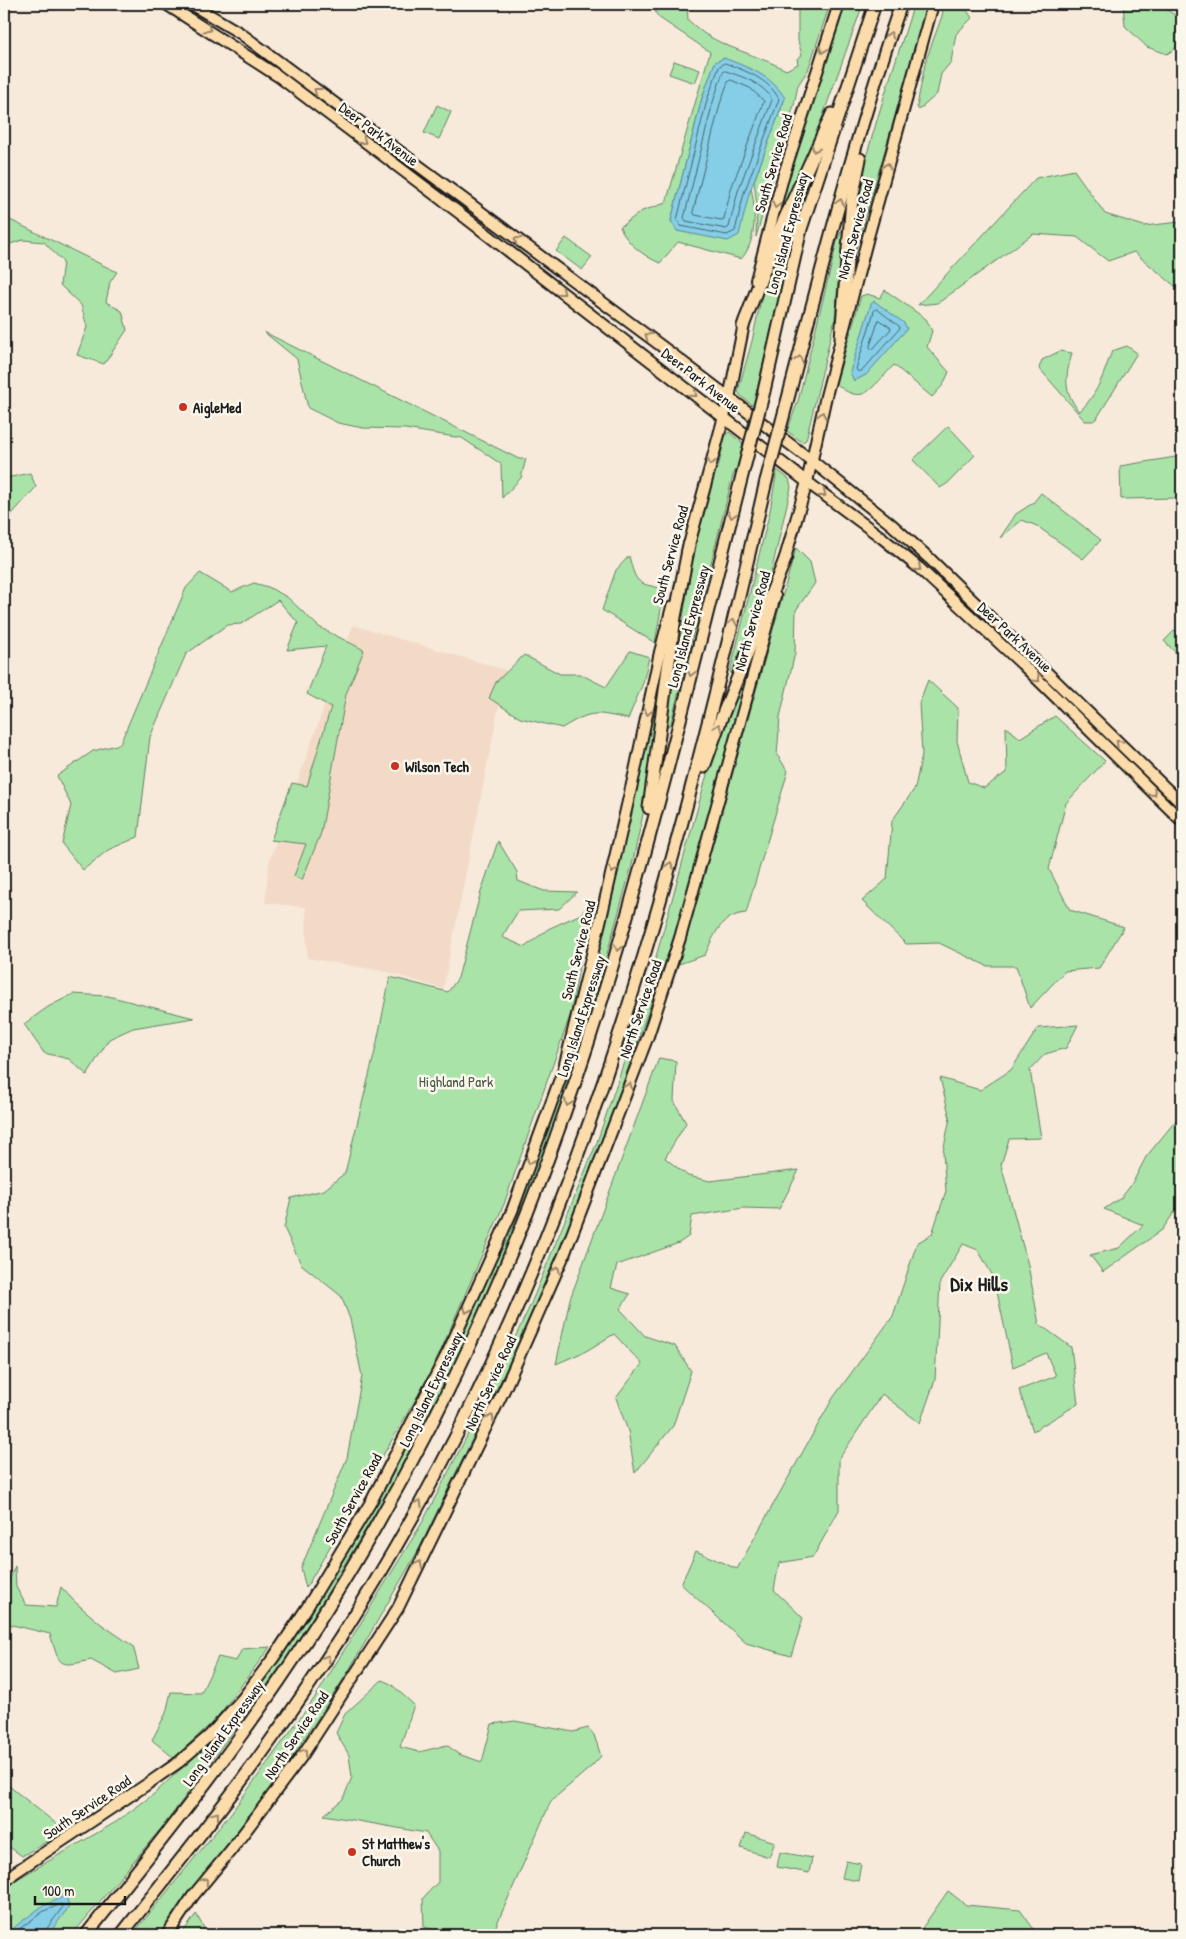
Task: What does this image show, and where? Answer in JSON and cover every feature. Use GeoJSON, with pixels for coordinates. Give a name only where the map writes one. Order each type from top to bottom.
{"type":"FeatureCollection","features":[{"type":"Feature","properties":{"kind":"highway","name":"Long Island Expressway"},"geometry":{"type":"LineString","coordinates":[[86,1935],[189,1805],[242,1734],[280,1679],[372,1534],[412,1462],[475,1335],[514,1244],[573,1090],[601,1006],[624,927],[764,391],[801,229],[875,4]]}},
{"type":"Feature","properties":{"kind":"highway"},"geometry":{"type":"LineString","coordinates":[[120,1935],[264,1750],[308,1687],[395,1547],[474,1400],[540,1254],[627,1014],[692,788],[730,637],[766,481],[830,239],[879,67],[901,4]]}},
{"type":"Feature","properties":{"kind":"highway"},"geometry":{"type":"LineString","coordinates":[[841,338],[852,199],[879,67]]}},
{"type":"Feature","properties":{"kind":"highway"},"geometry":{"type":"LineString","coordinates":[[743,326],[779,231],[830,116],[846,90]]}},
{"type":"Feature","properties":{"kind":"highway"},"geometry":{"type":"LineString","coordinates":[[624,927],[652,790],[675,617],[689,545]]}},
{"type":"Feature","properties":{"kind":"highway"},"geometry":{"type":"LineString","coordinates":[[692,788],[705,765],[721,719],[786,557]]}},
{"type":"Feature","properties":{"kind":"main road","name":"Deer Park Avenue"},"geometry":{"type":"LineString","coordinates":[[166,4],[273,73],[324,111],[881,537],[919,568],[1022,664],[1182,821]]}},
{"type":"Feature","properties":{"kind":"main road","name":"Deer Park Avenue"},"geometry":{"type":"LineString","coordinates":[[191,4],[240,33],[668,351],[891,524],[930,559],[1182,804]]}},
{"type":"Feature","properties":{"kind":"main road","name":"South Service Road"},"geometry":{"type":"LineString","coordinates":[[4,1883],[14,1873],[118,1805],[179,1762],[210,1735],[274,1657],[308,1606],[367,1508],[448,1352],[512,1211],[564,1068],[636,771],[660,652],[729,398],[743,326],[784,177],[839,4]]}},
{"type":"Feature","properties":{"kind":"main road","name":"North Service Road"},"geometry":{"type":"LineString","coordinates":[[167,1935],[193,1896],[231,1850],[302,1756],[398,1608],[506,1386],[564,1255],[654,1018],[680,938],[807,482],[841,338],[933,4]]}},
{"type":"Feature","properties":{"kind":"main road"},"geometry":{"type":"LineString","coordinates":[[324,111],[332,102]]}},
{"type":"Feature","properties":{"kind":"shaded area","name":"Wilson Tech"},"geometry":{"type":"Polygon","coordinates":[[[353,625],[506,670],[443,989],[388,972],[307,958],[306,907],[265,903],[269,862],[353,625]]]}},
{"type":"Feature","properties":{"kind":"green space"},"geometry":{"type":"Polygon","coordinates":[[[687,4],[688,20],[704,34],[786,70],[798,64],[797,59],[802,55],[798,41],[798,4],[830,4],[808,70],[798,85],[756,237],[757,207],[754,181],[785,98],[715,63],[702,98],[671,221],[749,194],[751,188],[754,206],[753,235],[741,259],[678,242],[660,263],[637,249],[627,239],[620,227],[642,211],[666,203],[710,52],[658,17],[655,11],[669,5],[687,4]]]}},
{"type":"Feature","properties":{"kind":"green space"},"geometry":{"type":"Polygon","coordinates":[[[844,4],[863,4],[822,118],[773,234],[795,155],[844,4]]]}},
{"type":"Feature","properties":{"kind":"green space"},"geometry":{"type":"Polygon","coordinates":[[[914,4],[927,4],[848,276],[858,184],[914,4]]]}},
{"type":"Feature","properties":{"kind":"green space"},"geometry":{"type":"Polygon","coordinates":[[[944,4],[963,4],[972,18],[956,34],[951,62],[941,74],[937,94],[919,110],[917,107],[926,60],[942,16],[944,4]]]}},
{"type":"Feature","properties":{"kind":"green space"},"geometry":{"type":"Polygon","coordinates":[[[1123,4],[1159,4],[1176,16],[1182,13],[1182,44],[1167,54],[1147,47],[1125,26],[1123,4]]]}},
{"type":"Feature","properties":{"kind":"green space"},"geometry":{"type":"Polygon","coordinates":[[[674,61],[700,70],[695,83],[669,74],[674,61]]]}},
{"type":"Feature","properties":{"kind":"green space"},"geometry":{"type":"Polygon","coordinates":[[[437,105],[451,112],[439,139],[424,133],[437,105]]]}},
{"type":"Feature","properties":{"kind":"green space"},"geometry":{"type":"Polygon","coordinates":[[[1074,170],[1105,214],[1144,226],[1180,222],[1182,215],[1182,292],[1134,252],[1108,261],[1077,237],[1033,234],[938,303],[918,305],[1036,178],[1074,170]]]}},
{"type":"Feature","properties":{"kind":"green space"},"geometry":{"type":"Polygon","coordinates":[[[802,186],[806,188],[753,406],[738,391],[752,341],[763,290],[802,186]]]}},
{"type":"Feature","properties":{"kind":"green space"},"geometry":{"type":"Polygon","coordinates":[[[4,217],[117,272],[110,282],[106,302],[122,311],[127,330],[104,364],[77,355],[87,327],[81,305],[60,285],[63,262],[44,242],[23,240],[4,246],[4,217]]]}},
{"type":"Feature","properties":{"kind":"green space"},"geometry":{"type":"Polygon","coordinates":[[[843,228],[835,318],[806,440],[802,442],[787,431],[798,401],[838,238],[843,228]]]}},
{"type":"Feature","properties":{"kind":"green space"},"geometry":{"type":"Polygon","coordinates":[[[566,238],[592,257],[582,270],[556,251],[566,238]]]}},
{"type":"Feature","properties":{"kind":"green space"},"geometry":{"type":"Polygon","coordinates":[[[885,290],[926,319],[932,331],[927,347],[949,372],[943,385],[932,397],[894,365],[865,393],[857,395],[836,383],[861,296],[867,294],[880,298],[885,290]]]}},
{"type":"Feature","properties":{"kind":"green space"},"geometry":{"type":"Polygon","coordinates":[[[264,332],[519,459],[526,459],[521,478],[502,498],[501,464],[462,438],[405,429],[363,428],[338,423],[308,408],[297,359],[264,332]]]}},
{"type":"Feature","properties":{"kind":"green space"},"geometry":{"type":"Polygon","coordinates":[[[1127,346],[1137,353],[1097,418],[1093,421],[1085,421],[1039,368],[1042,360],[1060,351],[1072,353],[1067,384],[1070,396],[1079,412],[1095,391],[1112,351],[1127,346]]]}},
{"type":"Feature","properties":{"kind":"green space"},"geometry":{"type":"Polygon","coordinates":[[[948,426],[975,455],[948,483],[940,488],[913,460],[948,426]]]}},
{"type":"Feature","properties":{"kind":"green space"},"geometry":{"type":"Polygon","coordinates":[[[729,432],[743,444],[738,466],[733,475],[669,726],[666,725],[694,549],[718,468],[725,437],[729,432]]]}},
{"type":"Feature","properties":{"kind":"green space"},"geometry":{"type":"Polygon","coordinates":[[[1182,456],[1182,508],[1177,498],[1121,499],[1120,466],[1182,456]]]}},
{"type":"Feature","properties":{"kind":"green space"},"geometry":{"type":"Polygon","coordinates":[[[777,470],[789,479],[791,487],[767,590],[733,674],[730,672],[770,511],[777,470]]]}},
{"type":"Feature","properties":{"kind":"green space"},"geometry":{"type":"Polygon","coordinates":[[[30,473],[36,487],[4,523],[4,475],[11,477],[30,473]]]}},
{"type":"Feature","properties":{"kind":"green space"},"geometry":{"type":"Polygon","coordinates":[[[1041,493],[1101,540],[1083,559],[1037,526],[1022,520],[1000,538],[1016,514],[1033,503],[1041,493]]]}},
{"type":"Feature","properties":{"kind":"green space"},"geometry":{"type":"Polygon","coordinates":[[[796,548],[810,562],[815,583],[796,610],[795,653],[780,717],[777,755],[788,771],[746,913],[737,915],[724,922],[715,933],[705,955],[679,964],[796,548]]]}},
{"type":"Feature","properties":{"kind":"green space"},"geometry":{"type":"Polygon","coordinates":[[[629,556],[636,578],[644,584],[664,592],[655,643],[602,610],[616,570],[629,556]]]}},
{"type":"Feature","properties":{"kind":"green space"},"geometry":{"type":"Polygon","coordinates":[[[200,573],[232,592],[254,583],[268,587],[287,597],[319,627],[364,650],[346,694],[321,833],[302,880],[294,876],[306,844],[271,840],[292,783],[307,786],[331,707],[307,694],[326,646],[287,650],[298,623],[278,600],[241,624],[227,625],[186,654],[150,737],[138,837],[108,850],[83,870],[62,844],[71,805],[57,776],[93,751],[120,744],[186,588],[200,573]]]}},
{"type":"Feature","properties":{"kind":"green space"},"geometry":{"type":"Polygon","coordinates":[[[1175,630],[1182,637],[1182,659],[1164,641],[1175,630]]]}},
{"type":"Feature","properties":{"kind":"green space"},"geometry":{"type":"Polygon","coordinates":[[[630,651],[649,657],[643,683],[628,719],[594,714],[580,718],[562,728],[520,718],[489,698],[496,682],[524,655],[560,674],[580,674],[606,687],[630,651]]]}},
{"type":"Feature","properties":{"kind":"green space"},"geometry":{"type":"Polygon","coordinates":[[[747,669],[749,670],[693,883],[602,1143],[536,1308],[419,1549],[345,1677],[287,1765],[248,1818],[179,1905],[161,1935],[132,1935],[231,1813],[316,1696],[422,1523],[479,1413],[530,1306],[597,1142],[654,964],[711,760],[747,669]]]}},
{"type":"Feature","properties":{"kind":"green space"},"geometry":{"type":"Polygon","coordinates":[[[928,680],[958,708],[957,741],[968,782],[984,788],[1007,772],[1006,727],[1020,738],[1055,716],[1105,761],[1066,803],[1049,869],[1070,910],[1124,927],[1099,968],[1065,971],[1030,1008],[1016,966],[987,966],[939,943],[906,944],[862,901],[887,879],[892,821],[915,788],[922,754],[919,703],[928,680]]]}},
{"type":"Feature","properties":{"kind":"green space"},"geometry":{"type":"Polygon","coordinates":[[[658,686],[662,686],[648,791],[632,865],[572,1078],[534,1185],[504,1257],[455,1364],[390,1488],[319,1607],[286,1659],[168,1820],[72,1935],[4,1935],[4,1891],[14,1881],[116,1822],[154,1794],[219,1733],[276,1660],[363,1524],[450,1361],[528,1181],[554,1111],[580,1022],[611,903],[658,686]]]}},
{"type":"Feature","properties":{"kind":"green space","name":"Highland Park"},"geometry":{"type":"Polygon","coordinates":[[[498,841],[517,872],[518,881],[544,891],[577,892],[559,909],[518,911],[502,937],[525,947],[548,929],[581,914],[590,903],[571,1013],[504,1204],[432,1371],[306,1588],[301,1568],[347,1458],[362,1376],[350,1319],[341,1296],[301,1264],[284,1228],[291,1198],[324,1190],[345,1173],[376,1047],[390,977],[448,992],[458,978],[480,895],[498,841]]]}},
{"type":"Feature","properties":{"kind":"green space"},"geometry":{"type":"Polygon","coordinates":[[[73,994],[108,996],[194,1018],[133,1028],[109,1039],[87,1075],[69,1059],[44,1053],[24,1024],[48,1007],[73,994]]]}},
{"type":"Feature","properties":{"kind":"green space"},"geometry":{"type":"Polygon","coordinates":[[[1078,1025],[1066,1048],[1045,1054],[1030,1070],[1041,1138],[1009,1139],[1001,1165],[1028,1265],[1039,1324],[1071,1347],[1078,1404],[1033,1431],[1019,1390],[1056,1376],[1046,1353],[1013,1367],[994,1278],[978,1250],[963,1244],[940,1282],[935,1380],[920,1423],[882,1394],[839,1459],[839,1510],[813,1557],[779,1563],[774,1590],[803,1618],[791,1656],[746,1643],[681,1584],[696,1551],[737,1569],[833,1398],[893,1316],[917,1243],[932,1234],[946,1191],[943,1152],[950,1118],[940,1078],[980,1090],[1011,1070],[1038,1028],[1078,1025]]]}},
{"type":"Feature","properties":{"kind":"green space"},"geometry":{"type":"Polygon","coordinates":[[[659,1058],[676,1061],[674,1101],[686,1123],[665,1158],[688,1176],[710,1181],[799,1170],[779,1209],[744,1208],[692,1216],[689,1236],[679,1243],[617,1265],[611,1288],[630,1294],[620,1309],[645,1336],[675,1346],[691,1371],[673,1426],[635,1473],[628,1431],[616,1398],[642,1364],[614,1334],[586,1351],[556,1364],[570,1299],[659,1058]]]}},
{"type":"Feature","properties":{"kind":"green space"},"geometry":{"type":"Polygon","coordinates":[[[1182,1113],[1182,1201],[1162,1230],[1103,1272],[1090,1255],[1119,1248],[1143,1225],[1104,1209],[1121,1198],[1132,1184],[1146,1157],[1182,1113]]]}},
{"type":"Feature","properties":{"kind":"green space"},"geometry":{"type":"Polygon","coordinates":[[[15,1566],[16,1587],[26,1605],[56,1607],[61,1587],[75,1602],[101,1624],[133,1646],[139,1669],[117,1674],[91,1660],[66,1664],[58,1658],[50,1634],[4,1623],[4,1593],[15,1566]]]}},
{"type":"Feature","properties":{"kind":"green space"},"geometry":{"type":"Polygon","coordinates":[[[270,1647],[216,1719],[174,1758],[152,1740],[166,1713],[171,1692],[201,1693],[218,1657],[236,1661],[242,1649],[270,1647]]]}},
{"type":"Feature","properties":{"kind":"green space"},"geometry":{"type":"Polygon","coordinates":[[[382,1680],[391,1684],[414,1705],[400,1747],[419,1752],[447,1745],[458,1754],[482,1762],[492,1724],[515,1721],[573,1732],[588,1728],[594,1735],[601,1756],[551,1801],[492,1935],[454,1935],[424,1927],[423,1898],[438,1882],[438,1851],[426,1833],[324,1815],[343,1799],[352,1777],[349,1755],[336,1733],[345,1714],[382,1680]]]}},
{"type":"Feature","properties":{"kind":"green space"},"geometry":{"type":"Polygon","coordinates":[[[4,1782],[65,1831],[22,1856],[4,1843],[4,1782]]]}},
{"type":"Feature","properties":{"kind":"green space"},"geometry":{"type":"Polygon","coordinates":[[[746,1833],[775,1842],[769,1857],[741,1848],[746,1833]]]}},
{"type":"Feature","properties":{"kind":"green space"},"geometry":{"type":"Polygon","coordinates":[[[780,1852],[812,1858],[809,1873],[777,1867],[780,1852]]]}},
{"type":"Feature","properties":{"kind":"green space"},"geometry":{"type":"Polygon","coordinates":[[[846,1861],[861,1864],[858,1881],[842,1878],[846,1861]]]}},
{"type":"Feature","properties":{"kind":"green space"},"geometry":{"type":"Polygon","coordinates":[[[948,1891],[966,1905],[1020,1910],[1038,1935],[925,1935],[920,1931],[948,1891]]]}},
{"type":"Feature","properties":{"kind":"green space"},"geometry":{"type":"Polygon","coordinates":[[[196,1914],[208,1935],[181,1935],[196,1914]]]}},
{"type":"Feature","properties":{"kind":"water"},"geometry":{"type":"Polygon","coordinates":[[[724,58],[766,77],[785,98],[749,194],[739,235],[728,241],[677,231],[671,221],[702,98],[715,62],[724,58]]]}},
{"type":"Feature","properties":{"kind":"water"},"geometry":{"type":"Polygon","coordinates":[[[874,301],[904,323],[907,329],[866,375],[854,381],[850,372],[871,304],[874,301]]]}},
{"type":"Feature","properties":{"kind":"water"},"geometry":{"type":"Polygon","coordinates":[[[66,1895],[69,1907],[48,1935],[4,1935],[41,1907],[66,1895]]]}},
{"type":"Feature","properties":{"kind":"place","name":"AigleMed"},"geometry":{"type":"Point","coordinates":[183,407]}},
{"type":"Feature","properties":{"kind":"place","name":"Wilson Tech"},"geometry":{"type":"Point","coordinates":[395,766]}},
{"type":"Feature","properties":{"kind":"place","name":"St Matthew's Church"},"geometry":{"type":"Point","coordinates":[352,1852]}},
{"type":"Feature","properties":{"kind":"district","name":"Dix Hills"},"geometry":{"type":"Point","coordinates":[979,1283]}}]}
